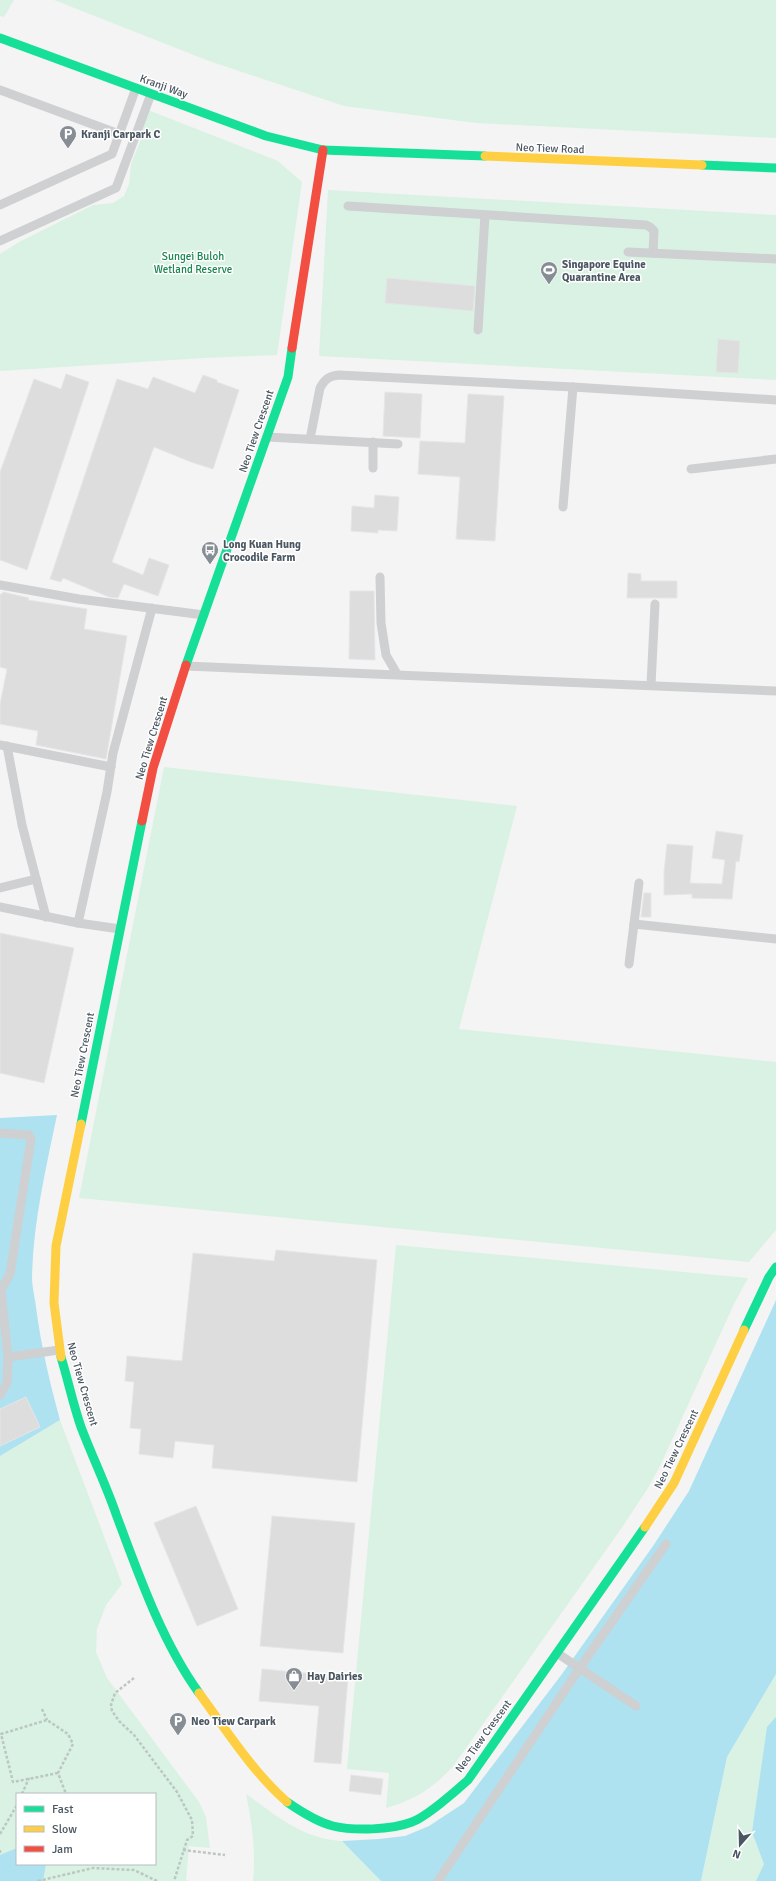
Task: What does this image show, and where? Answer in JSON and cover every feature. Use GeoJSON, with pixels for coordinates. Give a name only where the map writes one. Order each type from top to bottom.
{"type":"FeatureCollection","features":[{"type":"Feature","properties":{"kind":"street","name":"Kranji Way"},"geometry":{"type":"LineString","coordinates":[[0,38],[266,136],[323,150]]}},
{"type":"Feature","properties":{"kind":"street","name":"Neo Tiew Road"},"geometry":{"type":"LineString","coordinates":[[323,150],[776,168]]}},
{"type":"Feature","properties":{"kind":"street","name":"Neo Tiew Crescent"},"geometry":{"type":"LineString","coordinates":[[323,150],[288,377],[186,666],[153,768],[56,1246],[54,1303],[59,1350],[81,1426],[116,1512],[133,1561],[170,1646],[189,1679],[256,1771],[273,1790],[288,1803],[316,1819],[333,1826],[368,1829],[389,1828],[413,1822],[451,1795],[468,1780],[662,1503],[674,1483],[769,1277],[776,1268]]}},
{"type":"Feature","properties":{"kind":"lane"},"geometry":{"type":"LineString","coordinates":[[0,205],[112,154],[136,88]]}},
{"type":"Feature","properties":{"kind":"lane"},"geometry":{"type":"LineString","coordinates":[[0,90],[119,134]]}},
{"type":"Feature","properties":{"kind":"lane"},"geometry":{"type":"LineString","coordinates":[[0,241],[116,188],[151,94]]}},
{"type":"Feature","properties":{"kind":"lane"},"geometry":{"type":"LineString","coordinates":[[348,206],[646,225],[650,226],[654,231],[653,253]]}},
{"type":"Feature","properties":{"kind":"lane"},"geometry":{"type":"LineString","coordinates":[[478,330],[485,215]]}},
{"type":"Feature","properties":{"kind":"lane"},"geometry":{"type":"LineString","coordinates":[[628,252],[776,259]]}},
{"type":"Feature","properties":{"kind":"lane"},"geometry":{"type":"LineString","coordinates":[[310,439],[320,388],[324,381],[330,376],[339,375],[573,387],[776,400]]}},
{"type":"Feature","properties":{"kind":"lane"},"geometry":{"type":"LineString","coordinates":[[563,507],[573,387]]}},
{"type":"Feature","properties":{"kind":"lane"},"geometry":{"type":"LineString","coordinates":[[267,437],[398,444]]}},
{"type":"Feature","properties":{"kind":"lane"},"geometry":{"type":"LineString","coordinates":[[373,442],[373,468]]}},
{"type":"Feature","properties":{"kind":"lane"},"geometry":{"type":"LineString","coordinates":[[691,469],[776,459]]}},
{"type":"Feature","properties":{"kind":"lane"},"geometry":{"type":"LineString","coordinates":[[380,577],[381,623],[386,655],[397,674]]}},
{"type":"Feature","properties":{"kind":"lane"},"geometry":{"type":"LineString","coordinates":[[0,585],[79,599],[204,615]]}},
{"type":"Feature","properties":{"kind":"lane"},"geometry":{"type":"LineString","coordinates":[[651,685],[655,604]]}},
{"type":"Feature","properties":{"kind":"lane"},"geometry":{"type":"LineString","coordinates":[[78,923],[107,792],[113,753],[152,608]]}},
{"type":"Feature","properties":{"kind":"lane"},"geometry":{"type":"LineString","coordinates":[[186,666],[776,690]]}},
{"type":"Feature","properties":{"kind":"lane"},"geometry":{"type":"LineString","coordinates":[[46,917],[3,746],[111,767]]}},
{"type":"Feature","properties":{"kind":"lane"},"geometry":{"type":"LineString","coordinates":[[0,888],[36,879]]}},
{"type":"Feature","properties":{"kind":"lane"},"geometry":{"type":"LineString","coordinates":[[629,964],[639,883]]}},
{"type":"Feature","properties":{"kind":"lane"},"geometry":{"type":"LineString","coordinates":[[0,907],[78,923],[120,929]]}},
{"type":"Feature","properties":{"kind":"lane"},"geometry":{"type":"LineString","coordinates":[[634,924],[776,939]]}},
{"type":"Feature","properties":{"kind":"lane"},"geometry":{"type":"LineString","coordinates":[[0,1133],[29,1135],[31,1139],[10,1274],[0,1290],[8,1357],[7,1383],[0,1395]]}},
{"type":"Feature","properties":{"kind":"lane"},"geometry":{"type":"LineString","coordinates":[[8,1357],[59,1350]]}},
{"type":"Feature","properties":{"kind":"lane"},"geometry":{"type":"LineString","coordinates":[[438,1881],[579,1668],[666,1544]]}},
{"type":"Feature","properties":{"kind":"lane"},"geometry":{"type":"LineString","coordinates":[[557,1653],[636,1706]]}},
{"type":"Feature","properties":{"kind":"path"},"geometry":{"type":"LineString","coordinates":[[134,1678],[115,1693],[112,1699],[112,1711],[119,1721],[134,1734],[172,1785],[192,1820],[193,1836],[187,1840],[174,1881]]}},
{"type":"Feature","properties":{"kind":"path"},"geometry":{"type":"LineString","coordinates":[[42,1709],[47,1720],[68,1734],[73,1744],[58,1773],[66,1793]]}},
{"type":"Feature","properties":{"kind":"path"},"geometry":{"type":"LineString","coordinates":[[47,1720],[1,1734],[13,1782],[58,1773]]}},
{"type":"Feature","properties":{"kind":"path"},"geometry":{"type":"LineString","coordinates":[[22,1793],[29,1778]]}},
{"type":"Feature","properties":{"kind":"path"},"geometry":{"type":"LineString","coordinates":[[0,1834],[16,1807]]}},
{"type":"Feature","properties":{"kind":"path"},"geometry":{"type":"LineString","coordinates":[[183,1850],[225,1855]]}},
{"type":"Feature","properties":{"kind":"path"},"geometry":{"type":"LineString","coordinates":[[38,1881],[93,1868],[134,1870],[157,1881]]}},
{"type":"Feature","properties":{"kind":"green space"},"geometry":{"type":"Polygon","coordinates":[[[0,0],[14,0],[4,17],[0,16],[0,0]]]}},
{"type":"Feature","properties":{"kind":"green space"},"geometry":{"type":"Polygon","coordinates":[[[54,0],[776,0],[776,138],[476,123],[344,106],[209,61],[54,0]]]}},
{"type":"Feature","properties":{"kind":"green space","name":"Sungei Buloh Wetland Reserve"},"geometry":{"type":"Polygon","coordinates":[[[148,110],[278,161],[302,182],[277,355],[204,358],[0,371],[0,254],[19,242],[93,205],[113,203],[124,196],[129,184],[131,164],[143,134],[142,126],[148,110]]]}},
{"type":"Feature","properties":{"kind":"green space","name":"Singapore Equine Quarantine Area"},"geometry":{"type":"Polygon","coordinates":[[[328,190],[776,215],[776,380],[319,356],[328,190]]]}},
{"type":"Feature","properties":{"kind":"green space"},"geometry":{"type":"Polygon","coordinates":[[[164,767],[517,806],[459,1029],[776,1062],[776,1230],[749,1262],[79,1198],[164,767]]]}},
{"type":"Feature","properties":{"kind":"green space"},"geometry":{"type":"Polygon","coordinates":[[[396,1245],[748,1278],[734,1304],[661,1464],[648,1488],[623,1526],[454,1765],[447,1773],[424,1792],[406,1801],[386,1808],[389,1773],[347,1769],[396,1245]]]}},
{"type":"Feature","properties":{"kind":"green space"},"geometry":{"type":"Polygon","coordinates":[[[60,1420],[122,1584],[106,1605],[97,1629],[96,1652],[107,1678],[199,1802],[206,1817],[210,1848],[189,1846],[186,1880],[189,1881],[0,1881],[0,1456],[60,1420]]]}},
{"type":"Feature","properties":{"kind":"green space"},"geometry":{"type":"Polygon","coordinates":[[[776,1674],[776,1881],[701,1881],[727,1757],[776,1674]]]}},
{"type":"Feature","properties":{"kind":"green space"},"geometry":{"type":"Polygon","coordinates":[[[246,1794],[280,1818],[303,1831],[315,1836],[342,1841],[381,1881],[253,1881],[253,1838],[246,1794]]]}},
{"type":"Feature","properties":{"kind":"water"},"geometry":{"type":"Polygon","coordinates":[[[57,1115],[37,1216],[32,1277],[43,1350],[60,1420],[0,1456],[0,1118],[57,1115]]]}},
{"type":"Feature","properties":{"kind":"water"},"geometry":{"type":"Polygon","coordinates":[[[776,1300],[776,1674],[727,1757],[701,1881],[381,1881],[342,1841],[405,1836],[429,1826],[464,1803],[562,1674],[653,1546],[689,1491],[776,1300]]]}},
{"type":"Feature","properties":{"kind":"water"},"geometry":{"type":"Polygon","coordinates":[[[776,1717],[776,1881],[756,1881],[764,1864],[752,1832],[767,1727],[776,1717]]]}},
{"type":"Feature","properties":{"kind":"water"},"geometry":{"type":"Polygon","coordinates":[[[16,1848],[16,1865],[46,1865],[43,1881],[0,1881],[0,1855],[16,1848]]]}},
{"type":"Feature","properties":{"kind":"building"},"geometry":{"type":"Polygon","coordinates":[[[387,278],[475,286],[473,311],[385,303],[387,278]]]}},
{"type":"Feature","properties":{"kind":"building"},"geometry":{"type":"Polygon","coordinates":[[[718,339],[740,341],[738,373],[716,372],[718,339]]]}},
{"type":"Feature","properties":{"kind":"building"},"geometry":{"type":"Polygon","coordinates":[[[66,374],[89,382],[27,570],[0,560],[0,472],[34,379],[61,389],[66,374]]]}},
{"type":"Feature","properties":{"kind":"building"},"geometry":{"type":"Polygon","coordinates":[[[203,375],[239,390],[213,469],[154,447],[112,562],[143,575],[149,558],[169,565],[158,596],[124,584],[118,598],[109,597],[63,578],[61,582],[50,579],[117,379],[148,389],[153,377],[195,393],[203,375]]]}},
{"type":"Feature","properties":{"kind":"building"},"geometry":{"type":"Polygon","coordinates":[[[385,392],[422,394],[420,438],[383,436],[385,392]]]}},
{"type":"Feature","properties":{"kind":"building"},"geometry":{"type":"Polygon","coordinates":[[[468,394],[504,396],[495,541],[456,539],[460,477],[418,474],[420,441],[465,443],[468,394]]]}},
{"type":"Feature","properties":{"kind":"building"},"geometry":{"type":"Polygon","coordinates":[[[375,495],[399,497],[397,531],[378,530],[378,533],[351,531],[352,506],[374,508],[375,495]]]}},
{"type":"Feature","properties":{"kind":"building"},"geometry":{"type":"Polygon","coordinates":[[[628,573],[641,574],[641,581],[677,581],[677,598],[627,598],[628,573]]]}},
{"type":"Feature","properties":{"kind":"building"},"geometry":{"type":"Polygon","coordinates":[[[350,591],[374,591],[375,660],[349,659],[350,591]]]}},
{"type":"Feature","properties":{"kind":"building"},"geometry":{"type":"Polygon","coordinates":[[[3,592],[29,598],[28,600],[87,609],[84,629],[127,636],[106,759],[36,745],[38,731],[0,724],[0,704],[7,669],[0,667],[0,594],[3,592]]]}},
{"type":"Feature","properties":{"kind":"building"},"geometry":{"type":"Polygon","coordinates":[[[716,831],[743,835],[739,862],[736,861],[732,899],[692,898],[692,894],[664,895],[664,872],[667,844],[693,846],[690,883],[722,884],[725,860],[712,858],[716,831]]]}},
{"type":"Feature","properties":{"kind":"building"},"geometry":{"type":"Polygon","coordinates":[[[644,893],[651,893],[651,917],[641,917],[644,893]]]}},
{"type":"Feature","properties":{"kind":"building"},"geometry":{"type":"Polygon","coordinates":[[[0,933],[74,948],[44,1083],[0,1073],[0,933]]]}},
{"type":"Feature","properties":{"kind":"building"},"geometry":{"type":"Polygon","coordinates":[[[276,1250],[377,1260],[357,1482],[212,1468],[214,1445],[175,1441],[173,1458],[139,1454],[141,1429],[130,1428],[134,1382],[125,1381],[127,1356],[182,1361],[193,1253],[274,1261],[276,1250]]]}},
{"type":"Feature","properties":{"kind":"building"},"geometry":{"type":"Polygon","coordinates":[[[26,1397],[40,1427],[0,1446],[0,1409],[26,1397]]]}},
{"type":"Feature","properties":{"kind":"building"},"geometry":{"type":"Polygon","coordinates":[[[196,1506],[238,1609],[197,1626],[154,1523],[196,1506]]]}},
{"type":"Feature","properties":{"kind":"building"},"geometry":{"type":"Polygon","coordinates":[[[272,1516],[355,1523],[343,1653],[260,1646],[272,1516]]]}},
{"type":"Feature","properties":{"kind":"building"},"geometry":{"type":"Polygon","coordinates":[[[262,1669],[348,1677],[341,1764],[314,1762],[319,1706],[259,1701],[262,1669]]]}},
{"type":"Feature","properties":{"kind":"building"},"geometry":{"type":"Polygon","coordinates":[[[351,1775],[383,1779],[381,1795],[349,1791],[351,1775]]]}},
{"type":"Feature","properties":{"kind":"traffic: fast"},"geometry":{"type":"LineString","coordinates":[[0,38],[266,136],[323,150],[485,156]]}},
{"type":"Feature","properties":{"kind":"traffic: fast"},"geometry":{"type":"LineString","coordinates":[[702,165],[776,168]]}},
{"type":"Feature","properties":{"kind":"traffic: fast"},"geometry":{"type":"LineString","coordinates":[[186,665],[288,377],[292,348]]}},
{"type":"Feature","properties":{"kind":"traffic: fast"},"geometry":{"type":"LineString","coordinates":[[81,1124],[142,821]]}},
{"type":"Feature","properties":{"kind":"traffic: fast"},"geometry":{"type":"LineString","coordinates":[[744,1330],[769,1277],[776,1267]]}},
{"type":"Feature","properties":{"kind":"traffic: fast"},"geometry":{"type":"LineString","coordinates":[[61,1357],[81,1427],[108,1492],[142,1583],[162,1630],[199,1693]]}},
{"type":"Feature","properties":{"kind":"traffic: fast"},"geometry":{"type":"LineString","coordinates":[[287,1802],[321,1822],[351,1829],[372,1829],[403,1825],[425,1815],[441,1803],[468,1780],[645,1527]]}},
{"type":"Feature","properties":{"kind":"traffic: slow"},"geometry":{"type":"LineString","coordinates":[[485,156],[702,165]]}},
{"type":"Feature","properties":{"kind":"traffic: slow"},"geometry":{"type":"LineString","coordinates":[[61,1357],[54,1303],[56,1246],[81,1124]]}},
{"type":"Feature","properties":{"kind":"traffic: slow"},"geometry":{"type":"LineString","coordinates":[[645,1527],[674,1483],[744,1330]]}},
{"type":"Feature","properties":{"kind":"traffic: slow"},"geometry":{"type":"LineString","coordinates":[[199,1693],[251,1764],[287,1802]]}},
{"type":"Feature","properties":{"kind":"traffic: jam"},"geometry":{"type":"LineString","coordinates":[[292,348],[323,150]]}},
{"type":"Feature","properties":{"kind":"traffic: jam"},"geometry":{"type":"LineString","coordinates":[[142,821],[153,768],[186,665]]}},
{"type":"Feature","properties":{"kind":"place","name":"Kranji Carpark C"},"geometry":{"type":"Point","coordinates":[68,149]}},
{"type":"Feature","properties":{"kind":"place","name":"Singapore Equine Quarantine Area"},"geometry":{"type":"Point","coordinates":[549,285]}},
{"type":"Feature","properties":{"kind":"place","name":"Long Kuan Hung Crocodile Farm"},"geometry":{"type":"Point","coordinates":[210,565]}},
{"type":"Feature","properties":{"kind":"place","name":"Hay Dairies"},"geometry":{"type":"Point","coordinates":[294,1691]}},
{"type":"Feature","properties":{"kind":"place","name":"Neo Tiew Carpark"},"geometry":{"type":"Point","coordinates":[178,1736]}}]}
